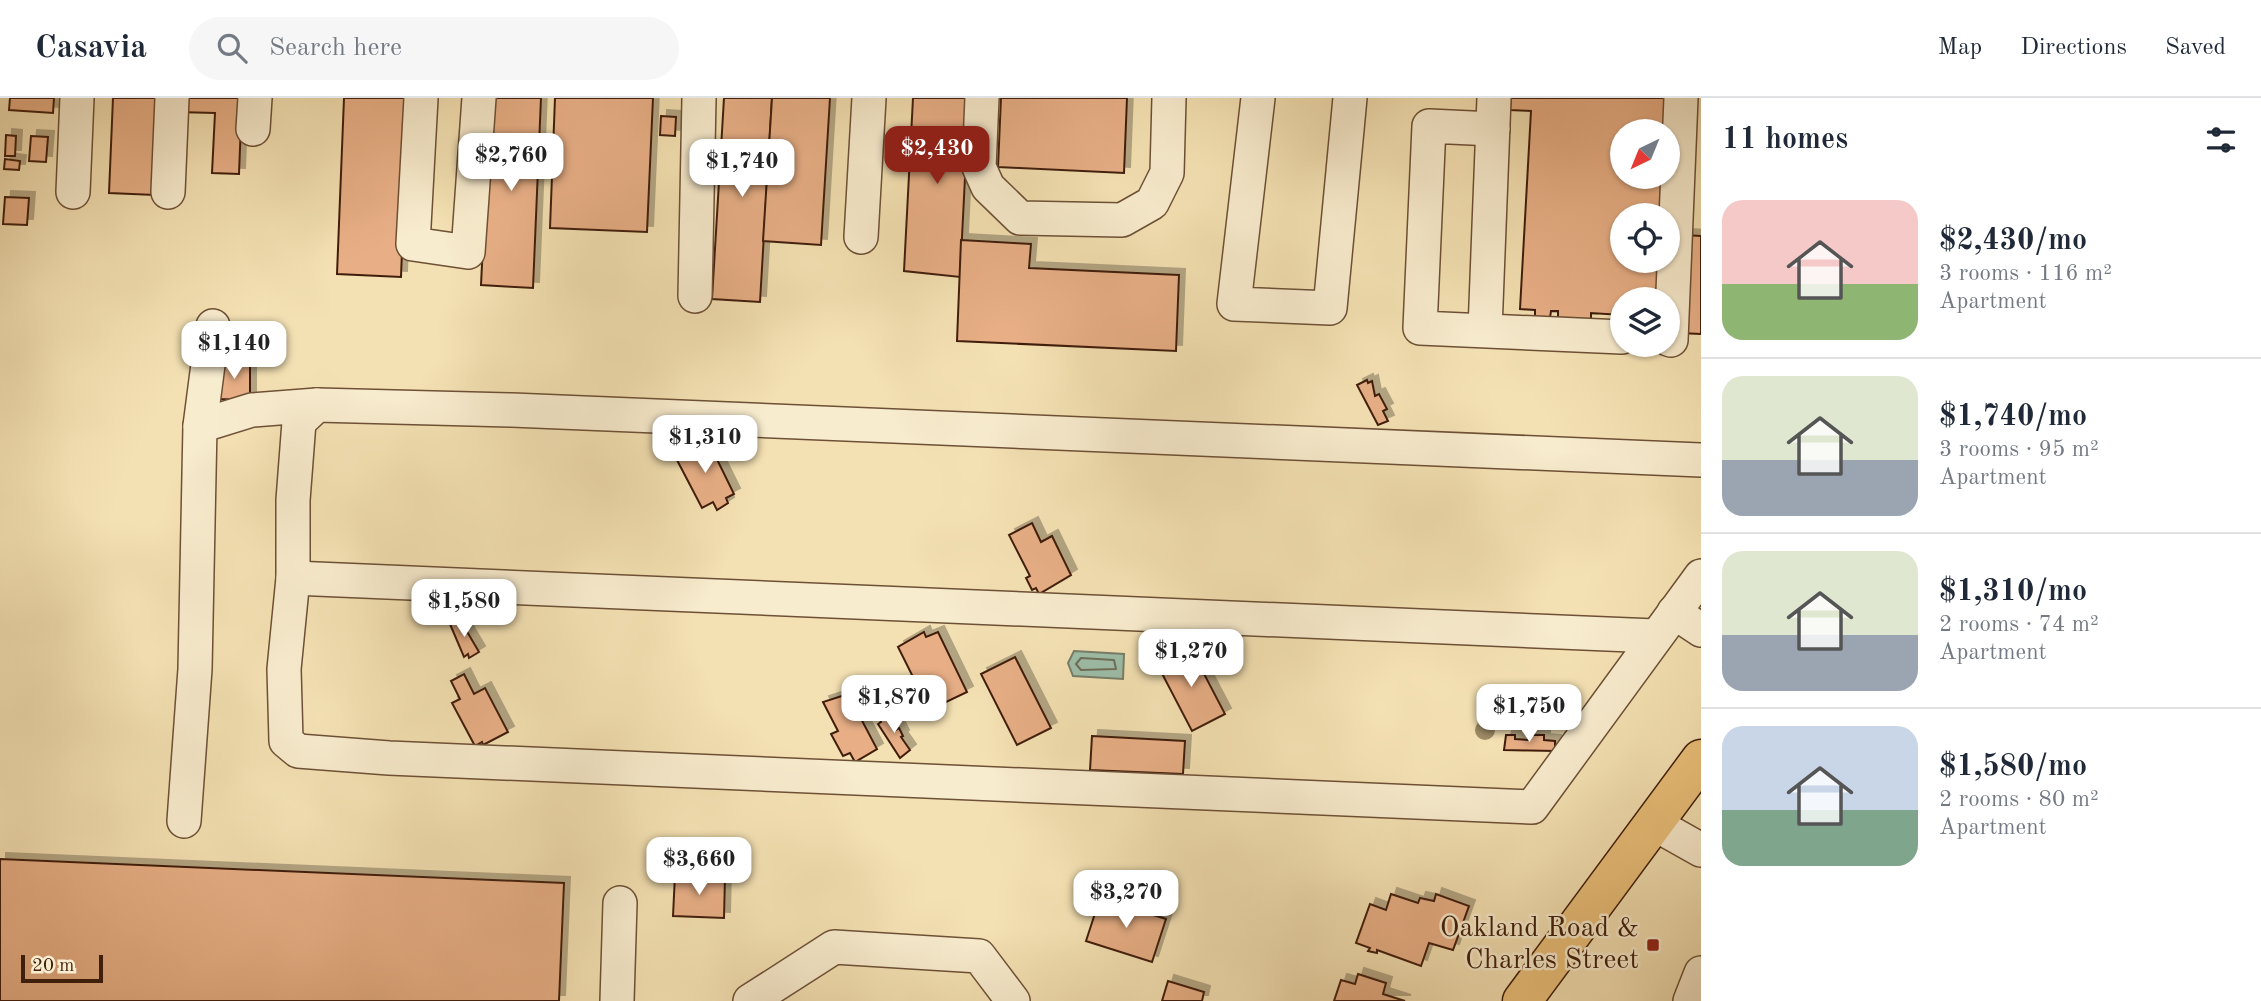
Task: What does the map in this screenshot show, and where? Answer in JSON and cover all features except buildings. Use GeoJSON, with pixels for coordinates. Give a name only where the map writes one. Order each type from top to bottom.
{"type":"FeatureCollection","features":[{"type":"Feature","properties":{"kind":"main road"},"geometry":{"type":"LineString","coordinates":[[1522,1001],[1701,759]]}},
{"type":"Feature","properties":{"kind":"lane"},"geometry":{"type":"LineString","coordinates":[[73,192],[77,98]]}},
{"type":"Feature","properties":{"kind":"lane"},"geometry":{"type":"LineString","coordinates":[[168,192],[172,98]]}},
{"type":"Feature","properties":{"kind":"lane"},"geometry":{"type":"LineString","coordinates":[[421,98],[412,244],[468,252],[479,98]]}},
{"type":"Feature","properties":{"kind":"lane"},"geometry":{"type":"LineString","coordinates":[[695,296],[699,98]]}},
{"type":"Feature","properties":{"kind":"lane"},"geometry":{"type":"LineString","coordinates":[[861,237],[869,98]]}},
{"type":"Feature","properties":{"kind":"lane"},"geometry":{"type":"LineString","coordinates":[[982,98],[979,167],[988,187],[1020,218],[1122,220],[1152,204],[1167,173],[1169,98]]}},
{"type":"Feature","properties":{"kind":"lane"},"geometry":{"type":"LineString","coordinates":[[1258,98],[1234,304],[1330,308],[1350,98]]}},
{"type":"Feature","properties":{"kind":"lane"},"geometry":{"type":"LineString","coordinates":[[1672,287],[1681,98]]}},
{"type":"Feature","properties":{"kind":"lane"},"geometry":{"type":"LineString","coordinates":[[1485,330],[1494,113],[1429,126],[1420,327],[1610,336]]}},
{"type":"Feature","properties":{"kind":"lane"},"geometry":{"type":"LineString","coordinates":[[184,821],[195,669],[200,426],[214,326]]}},
{"type":"Feature","properties":{"kind":"lane"},"geometry":{"type":"LineString","coordinates":[[200,426],[252,410],[317,405],[540,411],[1701,460]]}},
{"type":"Feature","properties":{"kind":"lane"},"geometry":{"type":"LineString","coordinates":[[317,405],[299,422],[293,500],[293,578],[284,669],[285,729],[286,741],[298,751],[632,770],[1532,807],[1677,626],[1701,576]]}},
{"type":"Feature","properties":{"kind":"lane"},"geometry":{"type":"LineString","coordinates":[[293,578],[1677,626]]}},
{"type":"Feature","properties":{"kind":"lane"},"geometry":{"type":"LineString","coordinates":[[1653,824],[1701,850]]}},
{"type":"Feature","properties":{"kind":"lane"},"geometry":{"type":"LineString","coordinates":[[617,1001],[620,903]]}},
{"type":"Feature","properties":{"kind":"lane"},"geometry":{"type":"LineString","coordinates":[[750,1001],[834,947],[979,956],[1013,1001]]}},
{"type":"Feature","properties":{"kind":"lane"},"geometry":{"type":"LineString","coordinates":[[1690,1001],[1701,973]]}},
{"type":"Feature","properties":{"kind":"water"},"geometry":{"type":"Polygon","coordinates":[[[1074,651],[1124,654],[1123,679],[1073,676],[1068,663],[1074,651]]]}},
{"type":"Feature","properties":{"kind":"place","name":"Oakland Road & Charles Street"},"geometry":{"type":"Point","coordinates":[1653,945]}}]}
